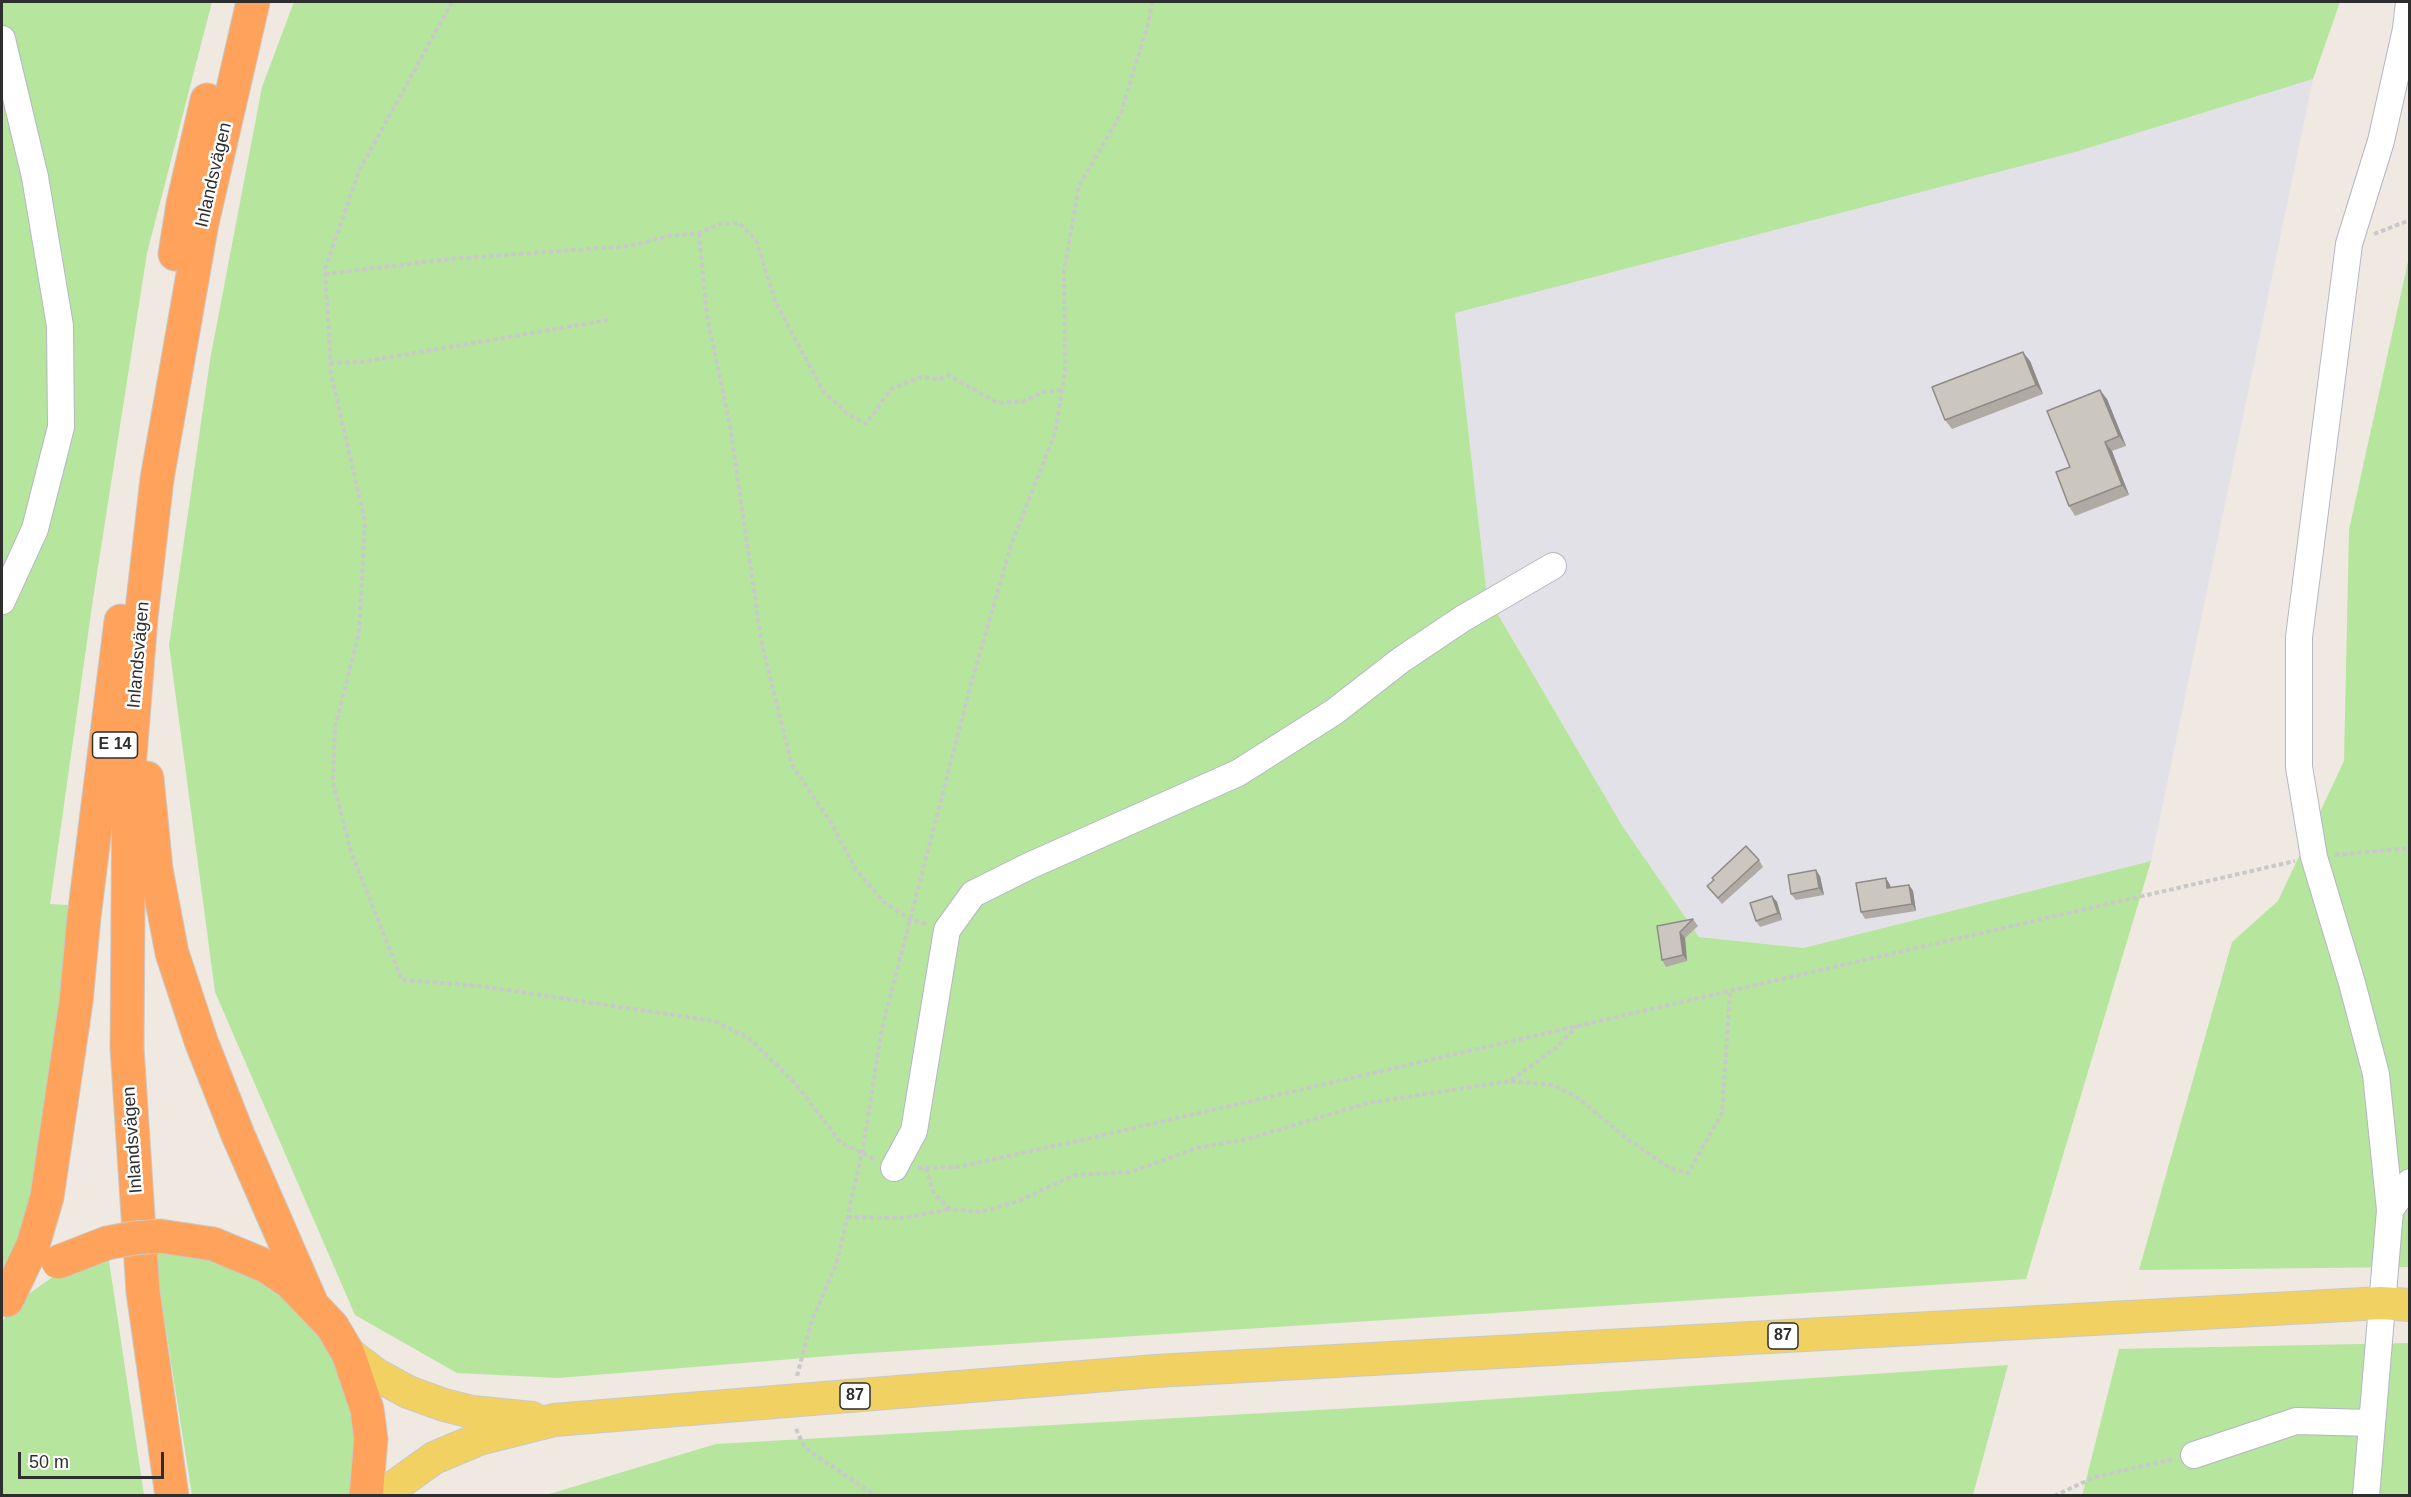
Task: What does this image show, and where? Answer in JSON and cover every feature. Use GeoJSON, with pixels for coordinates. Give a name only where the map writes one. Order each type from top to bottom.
{"type":"FeatureCollection","features":[{"type":"Feature","properties":{"kind":"highway","name":"Inlandsvägen"},"geometry":{"type":"LineString","coordinates":[[160,1496],[130,1288],[111,1044],[116,731],[130,569],[141,476],[183,204],[231,2]]}},
{"type":"Feature","properties":{"kind":"highway","name":"Inlandsvägen"},"geometry":{"type":"LineString","coordinates":[[172,1496],[143,1292],[128,1048],[129,768],[141,618],[157,480],[202,223],[254,2]]}},
{"type":"Feature","properties":{"kind":"highway"},"geometry":{"type":"LineString","coordinates":[[4,1303],[33,1245],[47,1197],[76,1002],[112,675],[130,569]]}},
{"type":"Feature","properties":{"kind":"highway"},"geometry":{"type":"LineString","coordinates":[[141,618],[145,761],[156,869],[172,953],[201,1041],[238,1136],[311,1302]]}},
{"type":"Feature","properties":{"kind":"highway"},"geometry":{"type":"LineString","coordinates":[[4,1303],[31,1279],[58,1262],[107,1243],[134,1238],[160,1236],[213,1244],[266,1266],[311,1302],[332,1326],[348,1353],[367,1409],[370,1449],[366,1496]]}},
{"type":"Feature","properties":{"kind":"main road","name":"87"},"geometry":{"type":"LineString","coordinates":[[554,1420],[1156,1371],[2395,1304]]}},
{"type":"Feature","properties":{"kind":"main road"},"geometry":{"type":"LineString","coordinates":[[348,1353],[377,1375],[408,1392],[444,1405],[472,1412],[554,1420]]}},
{"type":"Feature","properties":{"kind":"main road"},"geometry":{"type":"LineString","coordinates":[[385,1496],[394,1486],[434,1458],[479,1439],[554,1420]]}},
{"type":"Feature","properties":{"kind":"street"},"geometry":{"type":"LineString","coordinates":[[2366,1496],[2372,1423],[2395,1304],[2390,1210],[2376,1074],[2352,983],[2314,857],[2299,767],[2299,637],[2349,244],[2381,141],[2406,29],[2409,2]]}},
{"type":"Feature","properties":{"kind":"street"},"geometry":{"type":"LineString","coordinates":[[2,39],[35,177],[60,326],[61,427],[35,530],[2,600]]}},
{"type":"Feature","properties":{"kind":"street"},"geometry":{"type":"LineString","coordinates":[[894,1168],[914,1131],[947,930],[973,894],[1029,866],[1238,773],[1334,712],[1401,660],[1462,619],[1553,566]]}},
{"type":"Feature","properties":{"kind":"street"},"geometry":{"type":"LineString","coordinates":[[2390,1210],[2409,1182]]}},
{"type":"Feature","properties":{"kind":"street"},"geometry":{"type":"LineString","coordinates":[[2194,1455],[2296,1420],[2372,1423]]}},
{"type":"Feature","properties":{"kind":"path"},"geometry":{"type":"LineString","coordinates":[[452,2],[359,171],[325,274],[330,363],[365,522],[359,633],[335,727],[333,782],[351,852],[402,980],[480,986],[714,1021],[749,1038],[796,1084],[840,1142],[894,1168],[958,1167],[2314,857],[2409,848]]}},
{"type":"Feature","properties":{"kind":"path"},"geometry":{"type":"LineString","coordinates":[[796,1378],[811,1323],[837,1262],[862,1153],[882,1028],[909,919],[1012,542],[1055,433],[1065,372],[1064,271],[1079,186],[1121,113],[1149,20],[1152,2]]}},
{"type":"Feature","properties":{"kind":"path"},"geometry":{"type":"LineString","coordinates":[[2349,244],[2409,220]]}},
{"type":"Feature","properties":{"kind":"path"},"geometry":{"type":"LineString","coordinates":[[325,274],[450,259],[629,246],[669,236],[699,233],[720,224],[739,223],[756,240],[776,303],[823,391],[848,414],[866,423],[891,389],[920,377],[940,379],[948,375],[998,403],[1024,401],[1043,392],[1062,390]]}},
{"type":"Feature","properties":{"kind":"path"},"geometry":{"type":"LineString","coordinates":[[699,233],[707,316],[730,426],[762,645],[792,765],[832,824],[856,870],[885,903],[909,919]]}},
{"type":"Feature","properties":{"kind":"path"},"geometry":{"type":"LineString","coordinates":[[330,363],[362,362],[608,320]]}},
{"type":"Feature","properties":{"kind":"path"},"geometry":{"type":"LineString","coordinates":[[847,1217],[904,1218],[950,1209],[980,1212],[1019,1201],[1074,1175],[1130,1172],[1197,1148],[1247,1139],[1368,1103],[1510,1081],[1553,1085],[1578,1098],[1626,1138],[1670,1168],[1688,1173],[1722,1113],[1730,991]]}},
{"type":"Feature","properties":{"kind":"path"},"geometry":{"type":"LineString","coordinates":[[1510,1081],[1556,1048],[1578,1026]]}},
{"type":"Feature","properties":{"kind":"path"},"geometry":{"type":"LineString","coordinates":[[926,1168],[934,1194],[950,1209]]}},
{"type":"Feature","properties":{"kind":"path"},"geometry":{"type":"LineString","coordinates":[[796,1429],[805,1448],[876,1496]]}},
{"type":"Feature","properties":{"kind":"path"},"geometry":{"type":"LineString","coordinates":[[2054,1496],[2095,1477],[2194,1455]]}},
{"type":"Feature","properties":{"kind":"shaded area"},"geometry":{"type":"Polygon","coordinates":[[[2313,79],[2151,861],[1803,948],[1699,937],[1623,827],[1487,596],[1455,312],[2313,79]]]}},
{"type":"Feature","properties":{"kind":"green space"},"geometry":{"type":"Polygon","coordinates":[[[2,2],[212,2],[147,253],[93,599],[50,904],[68,905],[64,1004],[41,1192],[2,1281],[2,2]]]}},
{"type":"Feature","properties":{"kind":"green space"},"geometry":{"type":"Polygon","coordinates":[[[294,2],[2340,2],[2313,79],[2075,152],[1455,313],[1487,596],[1623,827],[1699,937],[1803,948],[2151,861],[2026,1279],[854,1354],[558,1378],[457,1373],[355,1315],[215,992],[169,645],[210,360],[262,87],[294,2]]]}},
{"type":"Feature","properties":{"kind":"green space"},"geometry":{"type":"Polygon","coordinates":[[[2409,257],[2409,1267],[2139,1270],[2232,942],[2278,901],[2344,761],[2349,530],[2409,257]]]}},
{"type":"Feature","properties":{"kind":"green space"},"geometry":{"type":"Polygon","coordinates":[[[153,1248],[183,1249],[267,1281],[312,1322],[343,1374],[357,1432],[352,1495],[192,1495],[153,1248]]]}},
{"type":"Feature","properties":{"kind":"green space"},"geometry":{"type":"Polygon","coordinates":[[[108,1254],[144,1495],[2,1496],[2,1321],[26,1296],[51,1278],[78,1263],[108,1254]]]}},
{"type":"Feature","properties":{"kind":"green space"},"geometry":{"type":"Polygon","coordinates":[[[2409,1343],[2409,1495],[2082,1496],[2119,1349],[2409,1343]]]}},
{"type":"Feature","properties":{"kind":"green space"},"geometry":{"type":"Polygon","coordinates":[[[2008,1365],[1973,1495],[546,1495],[716,1444],[1407,1405],[2008,1365]]]}},
{"type":"Feature","properties":{"kind":"building"},"geometry":{"type":"Polygon","coordinates":[[[2023,352],[2036,385],[1945,420],[1932,387],[2023,352]]]}},
{"type":"Feature","properties":{"kind":"building"},"geometry":{"type":"Polygon","coordinates":[[[2100,390],[2119,436],[2105,442],[2122,485],[2069,506],[2056,472],[2070,467],[2047,411],[2100,390]]]}},
{"type":"Feature","properties":{"kind":"building"},"geometry":{"type":"Polygon","coordinates":[[[1746,846],[1759,860],[1718,898],[1707,886],[1714,880],[1712,878],[1746,846]]]}},
{"type":"Feature","properties":{"kind":"building"},"geometry":{"type":"Polygon","coordinates":[[[1816,870],[1819,888],[1791,894],[1788,875],[1816,870]]]}},
{"type":"Feature","properties":{"kind":"building"},"geometry":{"type":"Polygon","coordinates":[[[1886,878],[1887,888],[1909,885],[1912,904],[1861,912],[1856,883],[1886,878]]]}},
{"type":"Feature","properties":{"kind":"building"},"geometry":{"type":"Polygon","coordinates":[[[1772,896],[1778,913],[1756,921],[1750,903],[1772,896]]]}},
{"type":"Feature","properties":{"kind":"building"},"geometry":{"type":"Polygon","coordinates":[[[1693,919],[1680,932],[1683,955],[1662,960],[1657,926],[1693,919]]]}}]}
